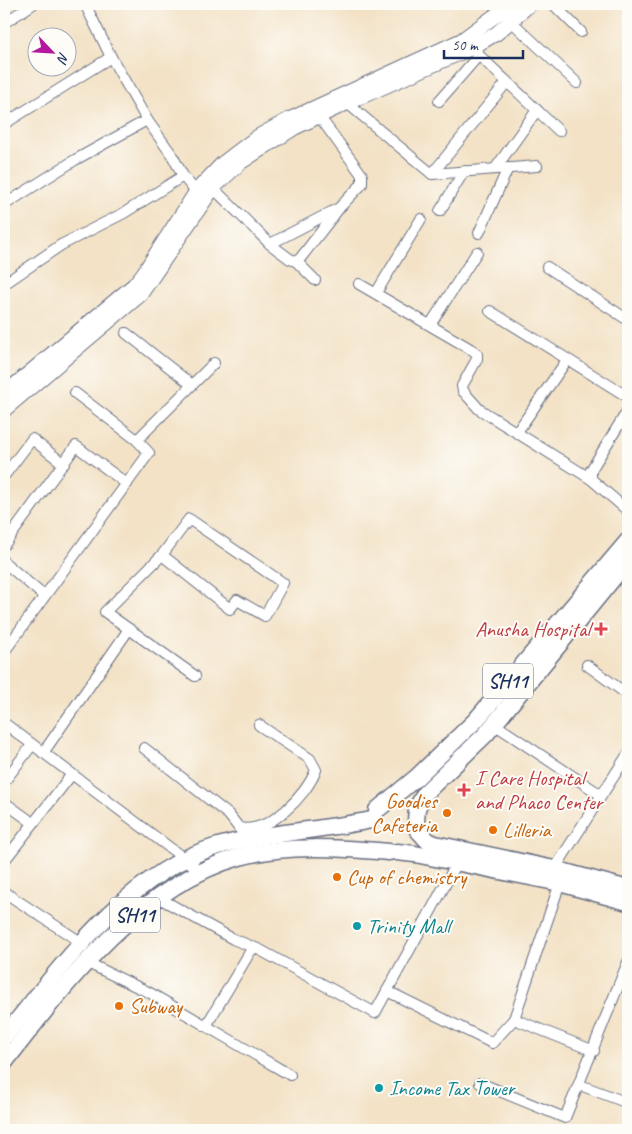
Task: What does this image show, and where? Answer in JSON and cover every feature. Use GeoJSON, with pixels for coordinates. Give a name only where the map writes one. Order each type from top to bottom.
{"type":"FeatureCollection","features":[{"type":"Feature","properties":{"kind":"main road","name":"SH11"},"geometry":{"type":"LineString","coordinates":[[4,1037],[82,943],[120,904],[150,881],[184,859],[243,833],[318,830],[374,815],[476,720],[628,541]]}},
{"type":"Feature","properties":{"kind":"main road","name":"SH11"},"geometry":{"type":"LineString","coordinates":[[4,1063],[118,930],[158,898],[185,880],[221,864],[250,855],[318,848],[394,852],[405,849],[412,844],[416,837],[417,808],[425,793],[494,724],[628,560]]}},
{"type":"Feature","properties":{"kind":"main road","name":"SH11"},"geometry":{"type":"LineString","coordinates":[[374,815],[384,806],[400,805],[407,808],[417,825]]}},
{"type":"Feature","properties":{"kind":"main road"},"geometry":{"type":"LineString","coordinates":[[374,815],[369,831],[371,839],[382,850],[415,854],[444,853],[554,877],[628,902]]}},
{"type":"Feature","properties":{"kind":"main road"},"geometry":{"type":"LineString","coordinates":[[417,825],[428,841],[457,863],[628,889]]}},
{"type":"Feature","properties":{"kind":"street"},"geometry":{"type":"LineString","coordinates":[[4,23],[33,4]]}},
{"type":"Feature","properties":{"kind":"street"},"geometry":{"type":"LineString","coordinates":[[85,4],[111,57],[147,120],[172,156],[183,176],[205,187],[270,244],[290,259],[296,261],[315,280]]}},
{"type":"Feature","properties":{"kind":"street"},"geometry":{"type":"LineString","coordinates":[[439,101],[471,48],[511,4]]}},
{"type":"Feature","properties":{"kind":"street"},"geometry":{"type":"LineString","coordinates":[[4,410],[147,288],[205,187],[294,128],[471,48],[492,36],[530,4]]}},
{"type":"Feature","properties":{"kind":"street"},"geometry":{"type":"LineString","coordinates":[[553,4],[581,32]]}},
{"type":"Feature","properties":{"kind":"street"},"geometry":{"type":"LineString","coordinates":[[511,21],[577,83]]}},
{"type":"Feature","properties":{"kind":"street"},"geometry":{"type":"LineString","coordinates":[[471,48],[559,131]]}},
{"type":"Feature","properties":{"kind":"street"},"geometry":{"type":"LineString","coordinates":[[4,394],[134,285],[205,187],[240,150],[290,119],[471,48]]}},
{"type":"Feature","properties":{"kind":"street"},"geometry":{"type":"LineString","coordinates":[[4,124],[111,57]]}},
{"type":"Feature","properties":{"kind":"street"},"geometry":{"type":"LineString","coordinates":[[432,174],[508,82]]}},
{"type":"Feature","properties":{"kind":"street"},"geometry":{"type":"LineString","coordinates":[[347,103],[432,174],[537,166]]}},
{"type":"Feature","properties":{"kind":"street"},"geometry":{"type":"LineString","coordinates":[[495,169],[537,110]]}},
{"type":"Feature","properties":{"kind":"street"},"geometry":{"type":"LineString","coordinates":[[296,261],[299,260],[340,207],[362,184],[363,178],[320,116]]}},
{"type":"Feature","properties":{"kind":"street"},"geometry":{"type":"LineString","coordinates":[[4,205],[75,160],[147,120]]}},
{"type":"Feature","properties":{"kind":"street"},"geometry":{"type":"LineString","coordinates":[[479,233],[508,168]]}},
{"type":"Feature","properties":{"kind":"street"},"geometry":{"type":"LineString","coordinates":[[440,211],[464,171]]}},
{"type":"Feature","properties":{"kind":"street"},"geometry":{"type":"LineString","coordinates":[[5,281],[61,245],[124,213],[183,176]]}},
{"type":"Feature","properties":{"kind":"street"},"geometry":{"type":"LineString","coordinates":[[270,244],[340,207]]}},
{"type":"Feature","properties":{"kind":"street"},"geometry":{"type":"LineString","coordinates":[[376,293],[421,219]]}},
{"type":"Feature","properties":{"kind":"street"},"geometry":{"type":"LineString","coordinates":[[430,325],[477,252]]}},
{"type":"Feature","properties":{"kind":"street"},"geometry":{"type":"LineString","coordinates":[[547,267],[628,320]]}},
{"type":"Feature","properties":{"kind":"street"},"geometry":{"type":"LineString","coordinates":[[359,284],[474,351],[477,354],[477,359],[463,381],[463,391],[479,409],[591,479],[628,511]]}},
{"type":"Feature","properties":{"kind":"street"},"geometry":{"type":"LineString","coordinates":[[490,311],[628,397]]}},
{"type":"Feature","properties":{"kind":"street"},"geometry":{"type":"LineString","coordinates":[[126,333],[192,385]]}},
{"type":"Feature","properties":{"kind":"street"},"geometry":{"type":"LineString","coordinates":[[517,432],[567,360]]}},
{"type":"Feature","properties":{"kind":"street"},"geometry":{"type":"LineString","coordinates":[[137,440],[214,363]]}},
{"type":"Feature","properties":{"kind":"street"},"geometry":{"type":"LineString","coordinates":[[4,652],[149,453],[137,440],[75,393]]}},
{"type":"Feature","properties":{"kind":"street"},"geometry":{"type":"LineString","coordinates":[[591,479],[591,470],[628,410]]}},
{"type":"Feature","properties":{"kind":"street"},"geometry":{"type":"LineString","coordinates":[[4,476],[32,440],[64,464]]}},
{"type":"Feature","properties":{"kind":"street"},"geometry":{"type":"LineString","coordinates":[[4,545],[76,446],[127,484]]}},
{"type":"Feature","properties":{"kind":"street"},"geometry":{"type":"LineString","coordinates":[[4,457],[13,464]]}},
{"type":"Feature","properties":{"kind":"street"},"geometry":{"type":"LineString","coordinates":[[162,554],[230,609],[237,600],[265,616],[283,583],[189,519],[162,554],[105,612],[195,676]]}},
{"type":"Feature","properties":{"kind":"street"},"geometry":{"type":"LineString","coordinates":[[4,562],[44,596]]}},
{"type":"Feature","properties":{"kind":"street"},"geometry":{"type":"LineString","coordinates":[[43,753],[129,629]]}},
{"type":"Feature","properties":{"kind":"street"},"geometry":{"type":"LineString","coordinates":[[587,665],[628,695]]}},
{"type":"Feature","properties":{"kind":"street"},"geometry":{"type":"LineString","coordinates":[[4,724],[202,872]]}},
{"type":"Feature","properties":{"kind":"street"},"geometry":{"type":"LineString","coordinates":[[494,724],[601,796]]}},
{"type":"Feature","properties":{"kind":"street"},"geometry":{"type":"LineString","coordinates":[[144,748],[229,815],[243,833],[261,827],[282,814],[312,782],[316,770],[310,759],[259,725]]}},
{"type":"Feature","properties":{"kind":"street"},"geometry":{"type":"LineString","coordinates":[[4,782],[32,745]]}},
{"type":"Feature","properties":{"kind":"street"},"geometry":{"type":"LineString","coordinates":[[387,991],[492,1044],[514,1019],[554,877],[628,754]]}},
{"type":"Feature","properties":{"kind":"street"},"geometry":{"type":"LineString","coordinates":[[4,861],[72,774]]}},
{"type":"Feature","properties":{"kind":"street"},"geometry":{"type":"LineString","coordinates":[[4,802],[33,823]]}},
{"type":"Feature","properties":{"kind":"street"},"geometry":{"type":"LineString","coordinates":[[158,898],[375,1013],[457,863]]}},
{"type":"Feature","properties":{"kind":"street"},"geometry":{"type":"LineString","coordinates":[[4,892],[82,943]]}},
{"type":"Feature","properties":{"kind":"street"},"geometry":{"type":"LineString","coordinates":[[206,1026],[253,947]]}},
{"type":"Feature","properties":{"kind":"street"},"geometry":{"type":"LineString","coordinates":[[480,1082],[566,1118],[628,962]]}},
{"type":"Feature","properties":{"kind":"street"},"geometry":{"type":"LineString","coordinates":[[88,963],[150,993],[290,1075]]}},
{"type":"Feature","properties":{"kind":"street"},"geometry":{"type":"LineString","coordinates":[[514,1019],[594,1051]]}},
{"type":"Feature","properties":{"kind":"street"},"geometry":{"type":"LineString","coordinates":[[580,1085],[628,1103]]}},
{"type":"Feature","properties":{"kind":"place","name":"Anusha Hospital"},"geometry":{"type":"Point","coordinates":[601,629]}},
{"type":"Feature","properties":{"kind":"place","name":"I Care Hospital and Phaco Center"},"geometry":{"type":"Point","coordinates":[464,790]}},
{"type":"Feature","properties":{"kind":"place","name":"Goodies Cafeteria"},"geometry":{"type":"Point","coordinates":[447,813]}},
{"type":"Feature","properties":{"kind":"place","name":"Lilleria"},"geometry":{"type":"Point","coordinates":[493,830]}},
{"type":"Feature","properties":{"kind":"place","name":"Cup of chemistry"},"geometry":{"type":"Point","coordinates":[337,877]}},
{"type":"Feature","properties":{"kind":"place","name":"Trinity Mall"},"geometry":{"type":"Point","coordinates":[357,926]}},
{"type":"Feature","properties":{"kind":"place","name":"Subway"},"geometry":{"type":"Point","coordinates":[119,1006]}},
{"type":"Feature","properties":{"kind":"place","name":"Income Tax Tower"},"geometry":{"type":"Point","coordinates":[379,1088]}}]}
